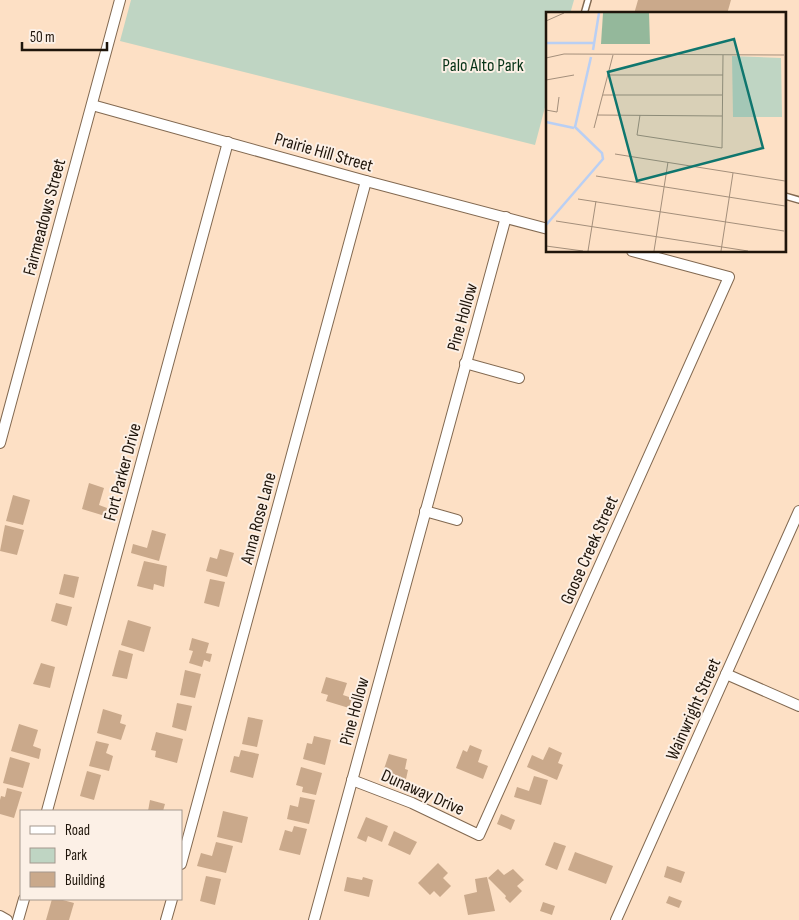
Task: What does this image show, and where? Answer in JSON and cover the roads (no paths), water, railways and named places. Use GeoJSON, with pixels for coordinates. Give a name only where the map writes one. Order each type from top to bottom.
{"type":"FeatureCollection","features":[{"type":"Feature","properties":{"kind":"street","name":"Fairmeadows Street"},"geometry":{"type":"LineString","coordinates":[[0,443],[120,0]]}},
{"type":"Feature","properties":{"kind":"street","name":"Prairie Hill Street"},"geometry":{"type":"LineString","coordinates":[[92,105],[366,181],[546,227]]}},
{"type":"Feature","properties":{"kind":"street","name":"Fort Parker Drive"},"geometry":{"type":"LineString","coordinates":[[47,810],[228,142]]}},
{"type":"Feature","properties":{"kind":"street","name":"Anna Rose Lane"},"geometry":{"type":"LineString","coordinates":[[182,860],[366,181]]}},
{"type":"Feature","properties":{"kind":"street","name":"Pine Hollow"},"geometry":{"type":"LineString","coordinates":[[314,920],[506,217]]}},
{"type":"Feature","properties":{"kind":"street","name":"Goose Creek Street"},"geometry":{"type":"LineString","coordinates":[[479,835],[729,278],[636,252]]}},
{"type":"Feature","properties":{"kind":"street"},"geometry":{"type":"LineString","coordinates":[[465,363],[519,378]]}},
{"type":"Feature","properties":{"kind":"street"},"geometry":{"type":"LineString","coordinates":[[425,511],[457,520]]}},
{"type":"Feature","properties":{"kind":"street","name":"Wainwright Street"},"geometry":{"type":"LineString","coordinates":[[616,920],[799,511]]}},
{"type":"Feature","properties":{"kind":"street"},"geometry":{"type":"LineString","coordinates":[[726,674],[799,706]]}},
{"type":"Feature","properties":{"kind":"street","name":"Dunaway Drive"},"geometry":{"type":"LineString","coordinates":[[352,780],[412,803],[479,835]]}},
{"type":"Feature","properties":{"kind":"street"},"geometry":{"type":"LineString","coordinates":[[18,920],[24,900]]}},
{"type":"Feature","properties":{"kind":"street"},"geometry":{"type":"LineString","coordinates":[[166,920],[172,900]]}},
{"type":"Feature","properties":{"kind":"street"},"geometry":{"type":"LineString","coordinates":[[0,916],[7,920]]}},
{"type":"Feature","properties":{"kind":"lane"},"geometry":{"type":"LineString","coordinates":[[786,196],[799,200]]}},
{"type":"Feature","properties":{"kind":"park label","name":"Palo Alto Park"},"geometry":{"type":"Point","coordinates":[483,65]}}]}
